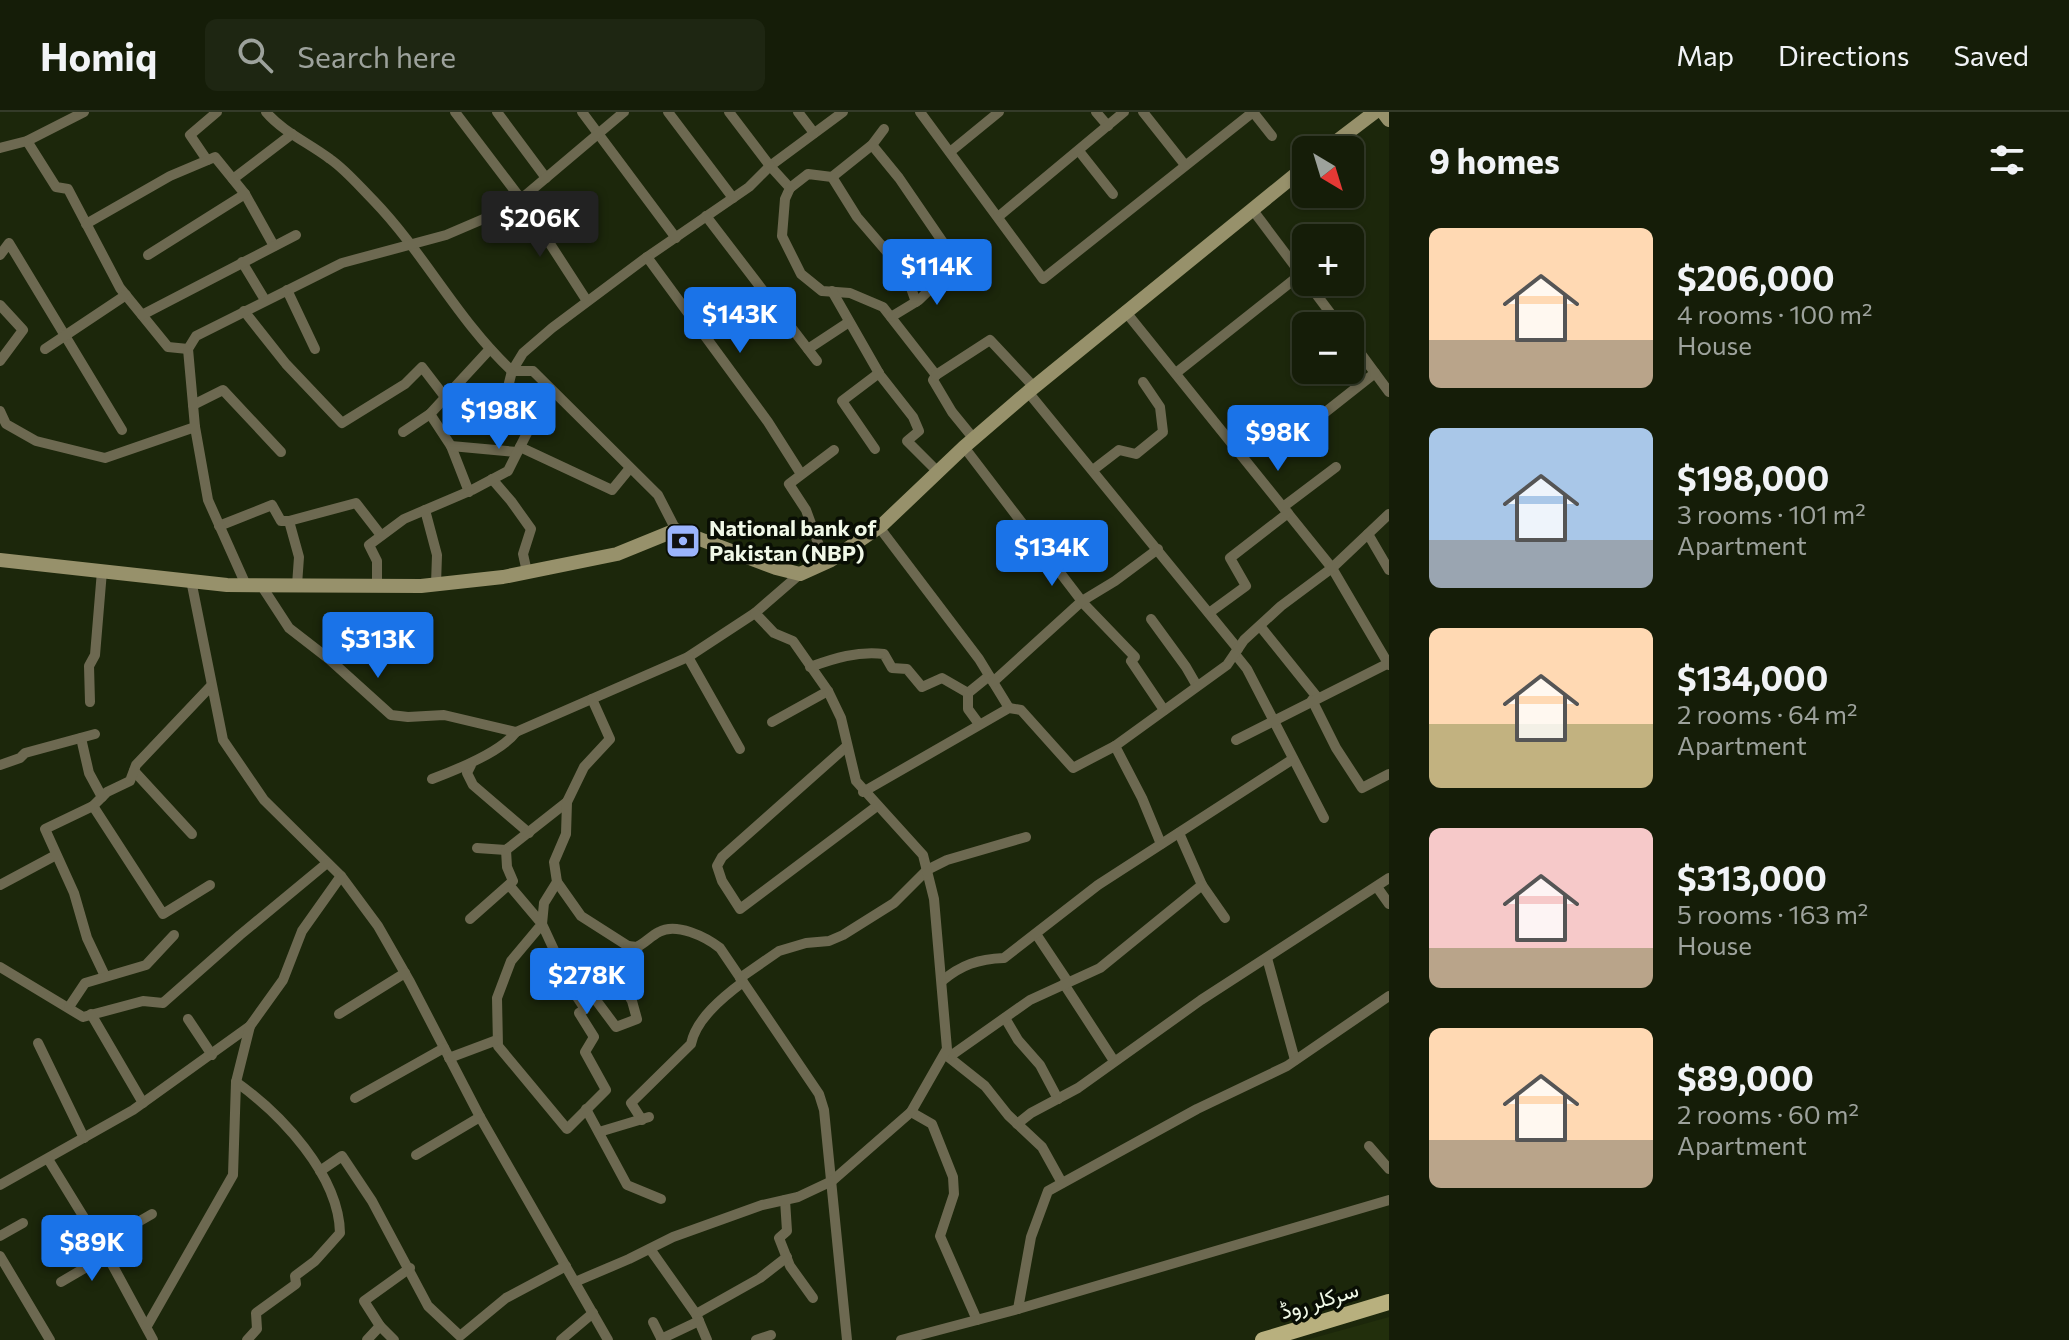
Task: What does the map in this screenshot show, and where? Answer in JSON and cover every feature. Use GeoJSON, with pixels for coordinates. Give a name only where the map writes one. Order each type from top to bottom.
{"type":"FeatureCollection","features":[{"type":"Feature","properties":{"kind":"main road"},"geometry":{"type":"LineString","coordinates":[[1343,136],[1375,112]]}},
{"type":"Feature","properties":{"kind":"main road"},"geometry":{"type":"LineString","coordinates":[[1383,112],[1389,120]]}},
{"type":"Feature","properties":{"kind":"main road"},"geometry":{"type":"LineString","coordinates":[[0,560],[253,585],[436,584],[527,572],[617,554],[676,530],[800,574],[825,562],[879,527],[1031,390],[1292,177]]}},
{"type":"Feature","properties":{"kind":"main road","name":"سرکلر روڈ"},"geometry":{"type":"LineString","coordinates":[[1263,1340],[1389,1302]]}},
{"type":"Feature","properties":{"kind":"street"},"geometry":{"type":"LineString","coordinates":[[0,148],[27,141],[84,112]]}},
{"type":"Feature","properties":{"kind":"street"},"geometry":{"type":"LineString","coordinates":[[207,160],[190,135],[217,112]]}},
{"type":"Feature","properties":{"kind":"street"},"geometry":{"type":"LineString","coordinates":[[266,112],[274,121],[332,160],[375,202],[413,246],[489,350],[512,371],[533,371],[658,495],[676,530]]}},
{"type":"Feature","properties":{"kind":"street"},"geometry":{"type":"LineString","coordinates":[[455,112],[521,199],[587,301]]}},
{"type":"Feature","properties":{"kind":"street"},"geometry":{"type":"LineString","coordinates":[[497,112],[546,178]]}},
{"type":"Feature","properties":{"kind":"street"},"geometry":{"type":"LineString","coordinates":[[582,112],[676,238]]}},
{"type":"Feature","properties":{"kind":"street"},"geometry":{"type":"LineString","coordinates":[[516,732],[444,715],[391,715],[289,628],[253,585],[219,526],[208,500],[195,427],[188,349],[196,336],[342,263],[413,246],[474,223],[521,199],[624,112]]}},
{"type":"Feature","properties":{"kind":"street"},"geometry":{"type":"LineString","coordinates":[[668,112],[733,198]]}},
{"type":"Feature","properties":{"kind":"street"},"geometry":{"type":"LineString","coordinates":[[729,112],[790,188]]}},
{"type":"Feature","properties":{"kind":"street"},"geometry":{"type":"LineString","coordinates":[[798,112],[814,133]]}},
{"type":"Feature","properties":{"kind":"street"},"geometry":{"type":"LineString","coordinates":[[377,586],[377,561],[369,545],[380,534],[404,519],[469,492],[508,471],[527,433],[513,419],[504,403],[512,371],[523,353],[587,301],[749,187],[770,166],[843,112]]}},
{"type":"Feature","properties":{"kind":"street"},"geometry":{"type":"LineString","coordinates":[[920,112],[1043,279],[1253,112],[1272,136]]}},
{"type":"Feature","properties":{"kind":"street"},"geometry":{"type":"LineString","coordinates":[[950,152],[999,112]]}},
{"type":"Feature","properties":{"kind":"street"},"geometry":{"type":"LineString","coordinates":[[1096,112],[1108,126]]}},
{"type":"Feature","properties":{"kind":"street"},"geometry":{"type":"LineString","coordinates":[[998,217],[1124,112]]}},
{"type":"Feature","properties":{"kind":"street"},"geometry":{"type":"LineString","coordinates":[[1143,112],[1185,165]]}},
{"type":"Feature","properties":{"kind":"street"},"geometry":{"type":"LineString","coordinates":[[884,129],[872,145],[832,177],[808,174],[790,188],[785,199],[782,236],[801,274],[822,291],[850,293],[883,307],[936,375]]}},
{"type":"Feature","properties":{"kind":"street"},"geometry":{"type":"LineString","coordinates":[[233,179],[292,134]]}},
{"type":"Feature","properties":{"kind":"street"},"geometry":{"type":"LineString","coordinates":[[27,141],[56,187],[68,189],[126,295],[168,347],[188,349]]}},
{"type":"Feature","properties":{"kind":"street"},"geometry":{"type":"LineString","coordinates":[[872,145],[899,178],[966,276]]}},
{"type":"Feature","properties":{"kind":"street"},"geometry":{"type":"LineString","coordinates":[[1079,151],[1113,194]]}},
{"type":"Feature","properties":{"kind":"street"},"geometry":{"type":"LineString","coordinates":[[86,224],[170,176],[215,157],[245,194],[274,246]]}},
{"type":"Feature","properties":{"kind":"street"},"geometry":{"type":"LineString","coordinates":[[832,177],[857,217],[906,274],[916,302]]}},
{"type":"Feature","properties":{"kind":"street"},"geometry":{"type":"LineString","coordinates":[[148,255],[245,194]]}},
{"type":"Feature","properties":{"kind":"street"},"geometry":{"type":"LineString","coordinates":[[1252,209],[1292,262]]}},
{"type":"Feature","properties":{"kind":"street"},"geometry":{"type":"LineString","coordinates":[[706,216],[817,361]]}},
{"type":"Feature","properties":{"kind":"street"},"geometry":{"type":"LineString","coordinates":[[142,315],[296,235]]}},
{"type":"Feature","properties":{"kind":"street"},"geometry":{"type":"LineString","coordinates":[[0,255],[9,243],[122,430]]}},
{"type":"Feature","properties":{"kind":"street"},"geometry":{"type":"LineString","coordinates":[[647,257],[768,422],[801,474]]}},
{"type":"Feature","properties":{"kind":"street"},"geometry":{"type":"LineString","coordinates":[[242,262],[265,300]]}},
{"type":"Feature","properties":{"kind":"street"},"geometry":{"type":"LineString","coordinates":[[891,317],[916,302],[957,263]]}},
{"type":"Feature","properties":{"kind":"street"},"geometry":{"type":"LineString","coordinates":[[1176,373],[1292,288]]}},
{"type":"Feature","properties":{"kind":"street"},"geometry":{"type":"LineString","coordinates":[[287,290],[315,349]]}},
{"type":"Feature","properties":{"kind":"street"},"geometry":{"type":"LineString","coordinates":[[832,291],[879,373],[913,417],[919,431],[907,441],[938,472]]}},
{"type":"Feature","properties":{"kind":"street"},"geometry":{"type":"LineString","coordinates":[[45,349],[126,295]]}},
{"type":"Feature","properties":{"kind":"street"},"geometry":{"type":"LineString","coordinates":[[0,305],[23,330],[0,361]]}},
{"type":"Feature","properties":{"kind":"street"},"geometry":{"type":"LineString","coordinates":[[244,311],[286,364],[342,423],[405,384],[422,367],[445,397]]}},
{"type":"Feature","properties":{"kind":"street"},"geometry":{"type":"LineString","coordinates":[[1125,311],[1332,568],[1389,664],[1315,698],[1236,740]]}},
{"type":"Feature","properties":{"kind":"street"},"geometry":{"type":"LineString","coordinates":[[808,349],[849,322]]}},
{"type":"Feature","properties":{"kind":"street"},"geometry":{"type":"LineString","coordinates":[[1164,710],[1131,661],[1135,657],[1082,601],[969,443],[933,380],[990,340],[1209,613],[1247,669],[1324,818]]}},
{"type":"Feature","properties":{"kind":"street"},"geometry":{"type":"LineString","coordinates":[[403,432],[430,414],[489,350]]}},
{"type":"Feature","properties":{"kind":"street"},"geometry":{"type":"LineString","coordinates":[[1364,358],[1389,392]]}},
{"type":"Feature","properties":{"kind":"street"},"geometry":{"type":"LineString","coordinates":[[875,449],[842,401],[879,373]]}},
{"type":"Feature","properties":{"kind":"street"},"geometry":{"type":"LineString","coordinates":[[1318,418],[1375,373]]}},
{"type":"Feature","properties":{"kind":"street"},"geometry":{"type":"LineString","coordinates":[[1093,470],[1119,450],[1136,454],[1163,432],[1160,407],[1143,382]]}},
{"type":"Feature","properties":{"kind":"street"},"geometry":{"type":"LineString","coordinates":[[193,405],[223,390],[281,452]]}},
{"type":"Feature","properties":{"kind":"street"},"geometry":{"type":"LineString","coordinates":[[0,411],[3,427],[36,441],[105,458],[195,427]]}},
{"type":"Feature","properties":{"kind":"street"},"geometry":{"type":"LineString","coordinates":[[430,414],[451,446],[469,492]]}},
{"type":"Feature","properties":{"kind":"street"},"geometry":{"type":"LineString","coordinates":[[451,446],[519,450],[612,490],[630,468]]}},
{"type":"Feature","properties":{"kind":"street"},"geometry":{"type":"LineString","coordinates":[[825,562],[806,510],[789,484],[834,450]]}},
{"type":"Feature","properties":{"kind":"street"},"geometry":{"type":"LineString","coordinates":[[1209,613],[1246,586],[1230,558],[1336,467]]}},
{"type":"Feature","properties":{"kind":"street"},"geometry":{"type":"LineString","coordinates":[[492,479],[531,529],[523,554],[527,572]]}},
{"type":"Feature","properties":{"kind":"street"},"geometry":{"type":"LineString","coordinates":[[219,526],[272,505],[281,521],[289,521],[356,503],[380,534]]}},
{"type":"Feature","properties":{"kind":"street"},"geometry":{"type":"LineString","coordinates":[[425,510],[437,555],[436,584]]}},
{"type":"Feature","properties":{"kind":"street"},"geometry":{"type":"LineString","coordinates":[[863,792],[1009,708],[1021,710],[1073,768],[1115,746],[1227,665],[1281,606],[1332,568],[1389,514]]}},
{"type":"Feature","properties":{"kind":"street"},"geometry":{"type":"LineString","coordinates":[[289,521],[299,557],[297,585]]}},
{"type":"Feature","properties":{"kind":"street"},"geometry":{"type":"LineString","coordinates":[[879,527],[1009,708]]}},
{"type":"Feature","properties":{"kind":"street"},"geometry":{"type":"LineString","coordinates":[[1368,534],[1389,570]]}},
{"type":"Feature","properties":{"kind":"street"},"geometry":{"type":"LineString","coordinates":[[968,693],[991,679],[1082,601],[1158,549]]}},
{"type":"Feature","properties":{"kind":"street"},"geometry":{"type":"LineString","coordinates":[[90,702],[89,666],[95,655],[102,571]]}},
{"type":"Feature","properties":{"kind":"street"},"geometry":{"type":"LineString","coordinates":[[432,779],[471,765],[516,732],[688,657],[755,613],[800,574]]}},
{"type":"Feature","properties":{"kind":"street"},"geometry":{"type":"LineString","coordinates":[[191,580],[223,740],[264,800],[341,876],[378,926],[480,1117],[608,1340]]}},
{"type":"Feature","properties":{"kind":"street"},"geometry":{"type":"LineString","coordinates":[[755,613],[774,633],[793,641],[828,691],[841,718],[852,772],[863,792],[921,851],[934,899],[947,1056]]}},
{"type":"Feature","properties":{"kind":"street"},"geometry":{"type":"LineString","coordinates":[[1151,619],[1197,686]]}},
{"type":"Feature","properties":{"kind":"street"},"geometry":{"type":"LineString","coordinates":[[1260,626],[1315,698],[1336,748],[1362,788],[1389,774]]}},
{"type":"Feature","properties":{"kind":"street"},"geometry":{"type":"LineString","coordinates":[[810,667],[844,655],[884,654],[892,668],[907,669],[922,687],[942,678],[968,693]]}},
{"type":"Feature","properties":{"kind":"street"},"geometry":{"type":"LineString","coordinates":[[688,657],[740,749]]}},
{"type":"Feature","properties":{"kind":"street"},"geometry":{"type":"LineString","coordinates":[[105,976],[87,938],[74,893],[45,829],[93,806],[102,797],[130,781],[136,765],[210,687]]}},
{"type":"Feature","properties":{"kind":"street"},"geometry":{"type":"LineString","coordinates":[[772,722],[828,691]]}},
{"type":"Feature","properties":{"kind":"street"},"geometry":{"type":"LineString","coordinates":[[968,693],[968,709],[979,724]]}},
{"type":"Feature","properties":{"kind":"street"},"geometry":{"type":"LineString","coordinates":[[592,699],[610,739],[584,767],[567,802],[566,834],[554,862],[557,882],[581,916],[628,946],[637,947],[661,929],[698,935],[720,948],[819,1094],[824,1110],[847,1340]]}},
{"type":"Feature","properties":{"kind":"street"},"geometry":{"type":"LineString","coordinates":[[0,765],[25,753],[95,734]]}},
{"type":"Feature","properties":{"kind":"street"},"geometry":{"type":"LineString","coordinates":[[81,738],[89,773],[102,797]]}},
{"type":"Feature","properties":{"kind":"street"},"geometry":{"type":"LineString","coordinates":[[847,746],[722,857],[717,866],[722,881],[740,909],[877,806]]}},
{"type":"Feature","properties":{"kind":"street"},"geometry":{"type":"LineString","coordinates":[[1115,746],[1161,844]]}},
{"type":"Feature","properties":{"kind":"street"},"geometry":{"type":"LineString","coordinates":[[942,981],[960,966],[1004,958],[1098,885],[1293,759]]}},
{"type":"Feature","properties":{"kind":"street"},"geometry":{"type":"LineString","coordinates":[[471,765],[467,773],[473,785],[529,833]]}},
{"type":"Feature","properties":{"kind":"street"},"geometry":{"type":"LineString","coordinates":[[134,771],[192,834]]}},
{"type":"Feature","properties":{"kind":"street"},"geometry":{"type":"LineString","coordinates":[[477,848],[506,850],[567,802]]}},
{"type":"Feature","properties":{"kind":"street"},"geometry":{"type":"LineString","coordinates":[[93,806],[163,914],[210,885]]}},
{"type":"Feature","properties":{"kind":"street"},"geometry":{"type":"LineString","coordinates":[[1179,833],[1202,885],[1225,918]]}},
{"type":"Feature","properties":{"kind":"street"},"geometry":{"type":"LineString","coordinates":[[599,1132],[646,1118],[631,1103],[691,1044],[694,1033],[724,996],[779,951],[806,943],[829,941],[843,935],[894,903],[927,870],[980,848],[1026,837]]}},
{"type":"Feature","properties":{"kind":"street"},"geometry":{"type":"LineString","coordinates":[[470,919],[513,881],[507,867],[506,850]]}},
{"type":"Feature","properties":{"kind":"street"},"geometry":{"type":"LineString","coordinates":[[0,885],[56,855]]}},
{"type":"Feature","properties":{"kind":"street"},"geometry":{"type":"LineString","coordinates":[[0,967],[83,1017],[143,1001],[163,1003],[327,863]]}},
{"type":"Feature","properties":{"kind":"street"},"geometry":{"type":"LineString","coordinates":[[0,1185],[143,1103],[250,1026],[283,980],[302,931],[341,876]]}},
{"type":"Feature","properties":{"kind":"street"},"geometry":{"type":"LineString","coordinates":[[1017,1124],[1389,878]]}},
{"type":"Feature","properties":{"kind":"street"},"geometry":{"type":"LineString","coordinates":[[509,885],[542,924],[568,981],[585,1009],[579,1013],[594,1037],[585,1052],[606,1090],[567,1129],[498,1046],[497,1040],[497,998],[511,961],[542,924],[544,903],[557,882]]}},
{"type":"Feature","properties":{"kind":"street"},"geometry":{"type":"LineString","coordinates":[[575,1282],[673,1237],[762,1205],[798,1197],[832,1181],[911,1112],[947,1056],[1030,1000],[1100,968],[1202,885]]}},
{"type":"Feature","properties":{"kind":"street"},"geometry":{"type":"LineString","coordinates":[[1377,887],[1389,904]]}},
{"type":"Feature","properties":{"kind":"street"},"geometry":{"type":"LineString","coordinates":[[1036,934],[1114,1061]]}},
{"type":"Feature","properties":{"kind":"street"},"geometry":{"type":"LineString","coordinates":[[69,1007],[85,983],[146,965],[174,935]]}},
{"type":"Feature","properties":{"kind":"street"},"geometry":{"type":"LineString","coordinates":[[568,981],[581,980],[616,1027],[637,1019],[632,1001],[619,979],[628,946]]}},
{"type":"Feature","properties":{"kind":"street"},"geometry":{"type":"LineString","coordinates":[[1267,958],[1295,1060]]}},
{"type":"Feature","properties":{"kind":"street"},"geometry":{"type":"LineString","coordinates":[[339,1014],[405,973]]}},
{"type":"Feature","properties":{"kind":"street"},"geometry":{"type":"LineString","coordinates":[[1018,1309],[1031,1237],[1048,1191],[1197,1109],[1295,1060],[1389,996]]}},
{"type":"Feature","properties":{"kind":"street"},"geometry":{"type":"LineString","coordinates":[[91,1014],[143,1103]]}},
{"type":"Feature","properties":{"kind":"street"},"geometry":{"type":"LineString","coordinates":[[1005,1018],[1018,1040],[1040,1065],[1058,1099]]}},
{"type":"Feature","properties":{"kind":"street"},"geometry":{"type":"LineString","coordinates":[[188,1019],[212,1055]]}},
{"type":"Feature","properties":{"kind":"street"},"geometry":{"type":"LineString","coordinates":[[147,1326],[233,1175],[236,1082],[250,1026]]}},
{"type":"Feature","properties":{"kind":"street"},"geometry":{"type":"LineString","coordinates":[[355,1098],[447,1053],[497,1040]]}},
{"type":"Feature","properties":{"kind":"street"},"geometry":{"type":"LineString","coordinates":[[38,1043],[84,1138]]}},
{"type":"Feature","properties":{"kind":"street"},"geometry":{"type":"LineString","coordinates":[[947,1056],[985,1086],[1017,1124],[1042,1147],[1062,1183]]}},
{"type":"Feature","properties":{"kind":"street"},"geometry":{"type":"LineString","coordinates":[[236,1082],[284,1123],[320,1171],[340,1217],[340,1233],[315,1261],[295,1276],[296,1284],[256,1313],[257,1329],[247,1340]]}},
{"type":"Feature","properties":{"kind":"street"},"geometry":{"type":"LineString","coordinates":[[586,1109],[627,1185],[661,1199]]}},
{"type":"Feature","properties":{"kind":"street"},"geometry":{"type":"LineString","coordinates":[[911,1112],[932,1124],[953,1177],[954,1194],[940,1236],[977,1320]]}},
{"type":"Feature","properties":{"kind":"street"},"geometry":{"type":"LineString","coordinates":[[416,1155],[480,1117]]}},
{"type":"Feature","properties":{"kind":"street"},"geometry":{"type":"LineString","coordinates":[[1369,1146],[1389,1169]]}},
{"type":"Feature","properties":{"kind":"street"},"geometry":{"type":"LineString","coordinates":[[320,1171],[342,1156],[372,1201],[428,1306],[460,1336],[506,1298],[566,1266]]}},
{"type":"Feature","properties":{"kind":"street"},"geometry":{"type":"LineString","coordinates":[[48,1159],[107,1255],[153,1340]]}},
{"type":"Feature","properties":{"kind":"street"},"geometry":{"type":"LineString","coordinates":[[785,1200],[787,1231],[779,1238],[787,1257],[813,1298]]}},
{"type":"Feature","properties":{"kind":"street"},"geometry":{"type":"LineString","coordinates":[[901,1340],[1018,1309],[1389,1200]]}},
{"type":"Feature","properties":{"kind":"street"},"geometry":{"type":"LineString","coordinates":[[100,1244],[152,1214]]}},
{"type":"Feature","properties":{"kind":"street"},"geometry":{"type":"LineString","coordinates":[[0,1236],[23,1223]]}},
{"type":"Feature","properties":{"kind":"street"},"geometry":{"type":"LineString","coordinates":[[650,1249],[698,1318],[707,1340]]}},
{"type":"Feature","properties":{"kind":"street"},"geometry":{"type":"LineString","coordinates":[[61,1282],[107,1255]]}},
{"type":"Feature","properties":{"kind":"street"},"geometry":{"type":"LineString","coordinates":[[0,1256],[50,1340]]}},
{"type":"Feature","properties":{"kind":"street"},"geometry":{"type":"LineString","coordinates":[[653,1322],[662,1340],[760,1278],[787,1257]]}},
{"type":"Feature","properties":{"kind":"street"},"geometry":{"type":"LineString","coordinates":[[394,1340],[380,1326],[364,1301],[410,1268]]}},
{"type":"Feature","properties":{"kind":"street"},"geometry":{"type":"LineString","coordinates":[[561,1340],[593,1313]]}},
{"type":"Feature","properties":{"kind":"street"},"geometry":{"type":"LineString","coordinates":[[367,1340],[380,1326]]}},
{"type":"Feature","properties":{"kind":"street"},"geometry":{"type":"LineString","coordinates":[[756,1340],[771,1335]]}},
{"type":"Feature","properties":{"kind":"shaded area"},"geometry":{"type":"Polygon","coordinates":[[[1389,1317],[1389,1340],[1306,1340],[1389,1317]]]}},
{"type":"Feature","properties":{"kind":"place","name":"National bank of Pakistan (NBP)"},"geometry":{"type":"Point","coordinates":[683,541]}}]}
